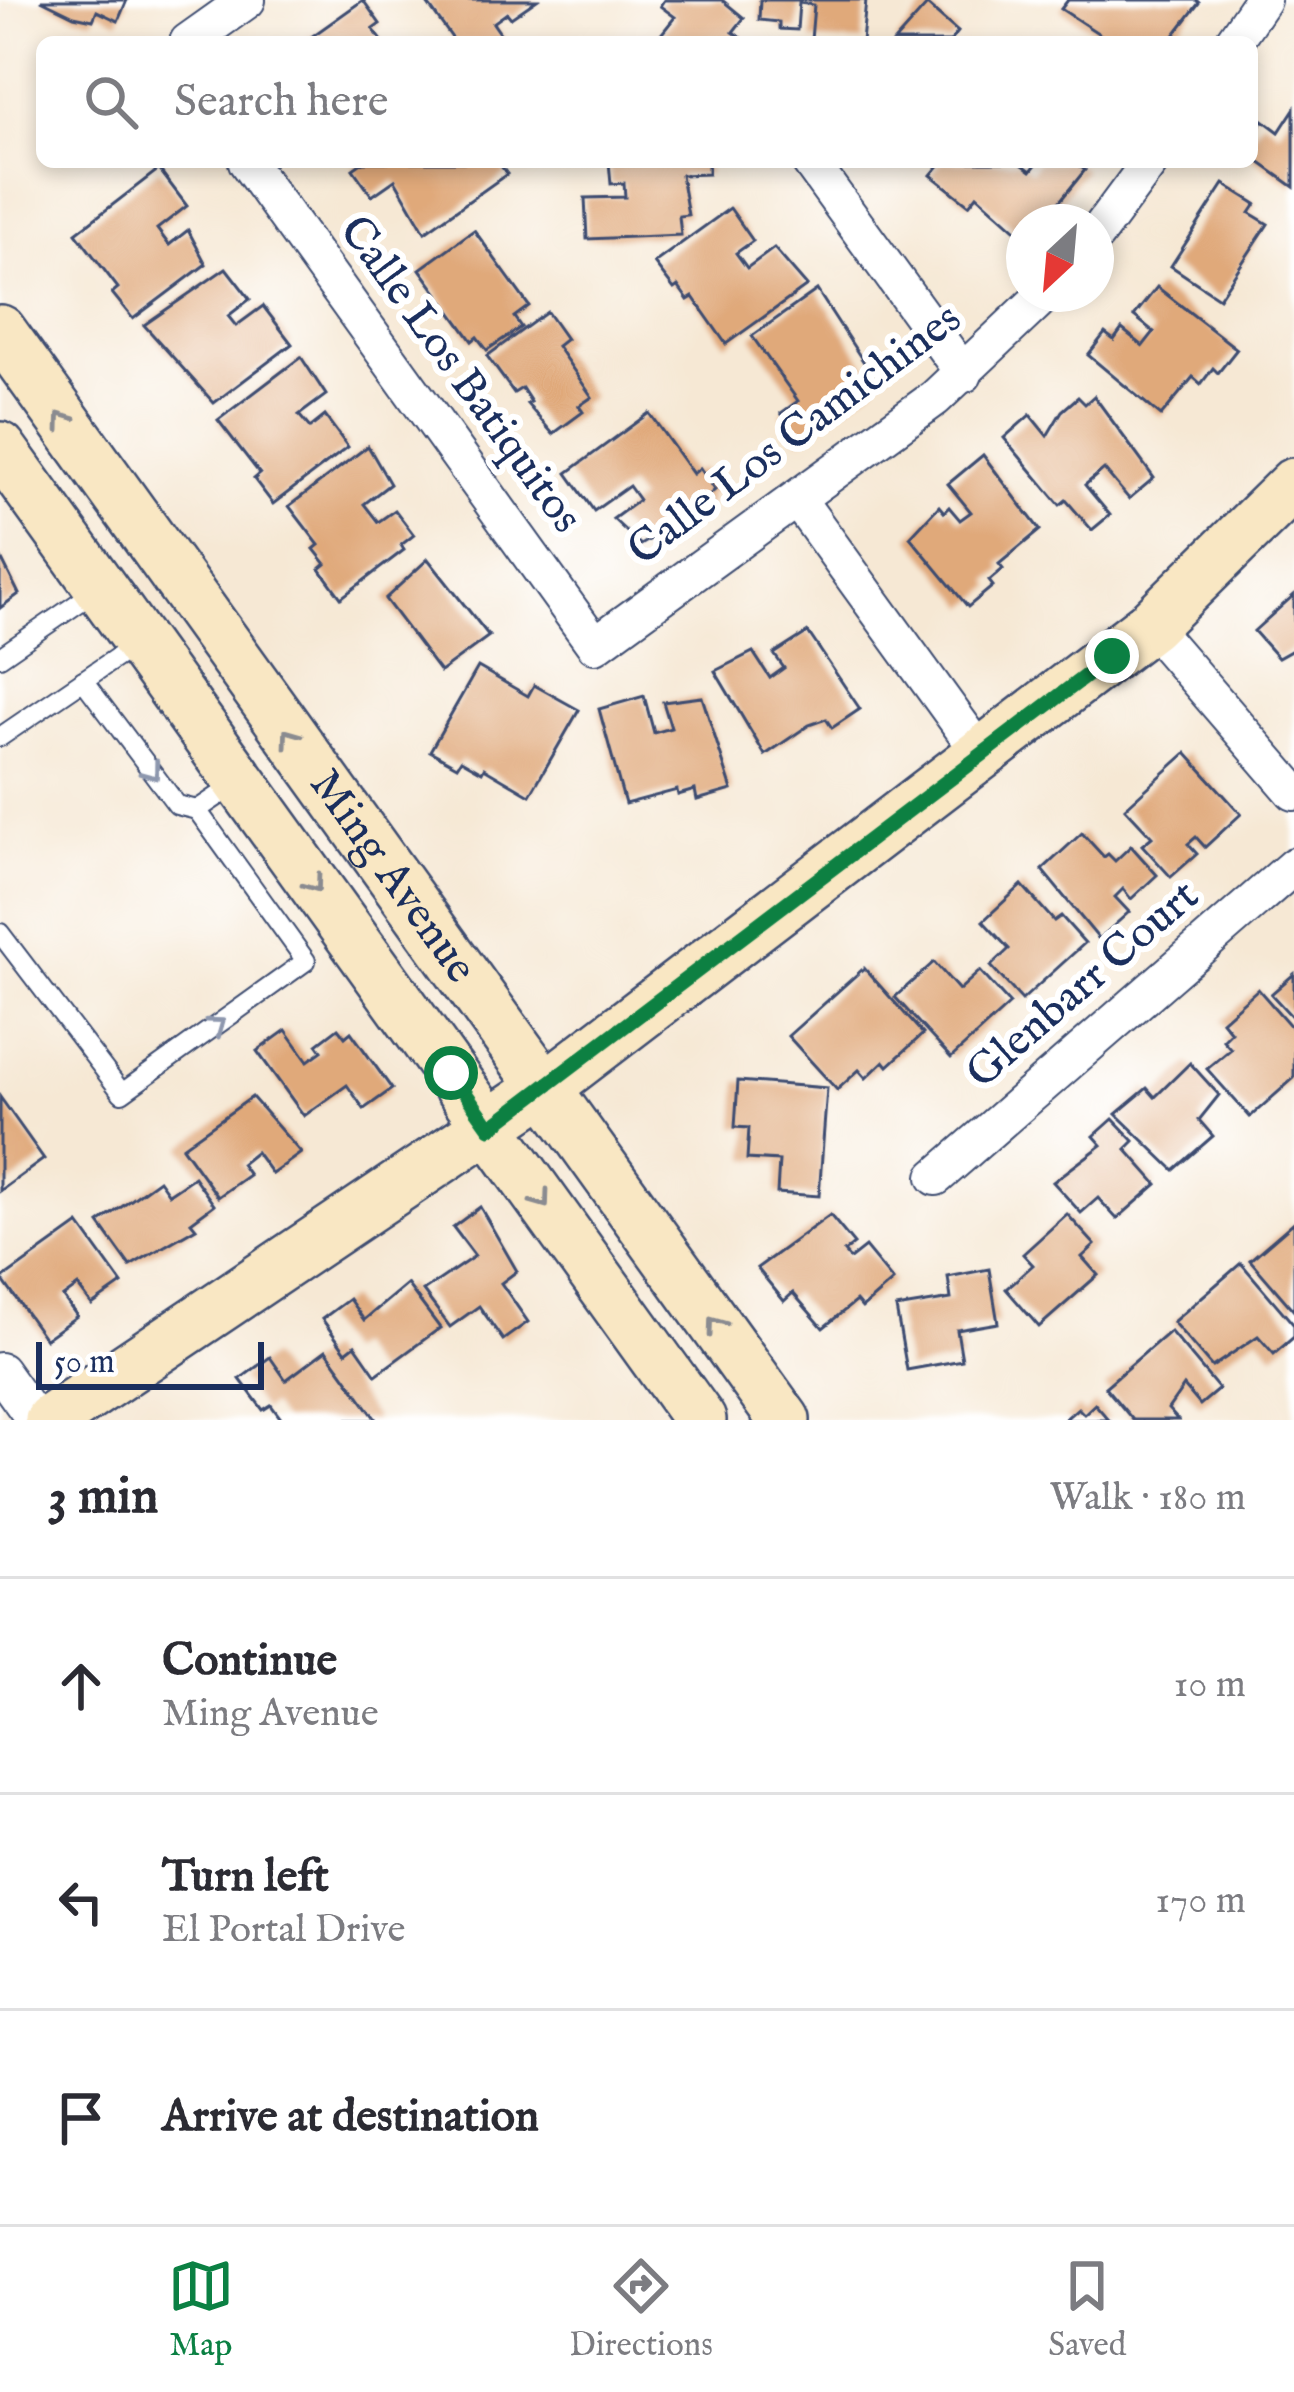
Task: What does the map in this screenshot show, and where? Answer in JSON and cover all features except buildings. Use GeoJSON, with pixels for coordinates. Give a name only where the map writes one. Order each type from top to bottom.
{"type":"FeatureCollection","features":[{"type":"Feature","properties":{"kind":"main road","name":"Ming Avenue"},"geometry":{"type":"LineString","coordinates":[[0,331],[784,1420]]}},
{"type":"Feature","properties":{"kind":"main road","name":"Ming Avenue"},"geometry":{"type":"LineString","coordinates":[[0,448],[700,1420]]}},
{"type":"Feature","properties":{"kind":"main road"},"geometry":{"type":"LineString","coordinates":[[51,1420],[542,1090],[1150,625],[1294,484]]}},
{"type":"Feature","properties":{"kind":"street"},"geometry":{"type":"LineString","coordinates":[[196,36],[247,0]]}},
{"type":"Feature","properties":{"kind":"street"},"geometry":{"type":"LineString","coordinates":[[1237,36],[1262,0]]}},
{"type":"Feature","properties":{"kind":"street","name":"Calle Los Batiquitos"},"geometry":{"type":"LineString","coordinates":[[251,168],[595,645]]}},
{"type":"Feature","properties":{"kind":"street"},"geometry":{"type":"LineString","coordinates":[[814,168],[964,374]]}},
{"type":"Feature","properties":{"kind":"street"},"geometry":{"type":"LineString","coordinates":[[1114,211],[1146,168]]}},
{"type":"Feature","properties":{"kind":"street","name":"Calle Los Camichines"},"geometry":{"type":"LineString","coordinates":[[595,645],[964,374],[1027,312]]}},
{"type":"Feature","properties":{"kind":"street"},"geometry":{"type":"LineString","coordinates":[[797,499],[980,752]]}},
{"type":"Feature","properties":{"kind":"street"},"geometry":{"type":"LineString","coordinates":[[1150,625],[1294,792]]}},
{"type":"Feature","properties":{"kind":"street","name":"Glenbarr Court"},"geometry":{"type":"LineString","coordinates":[[936,1177],[1294,866]]}},
{"type":"Feature","properties":{"kind":"street"},"geometry":{"type":"LineString","coordinates":[[0,1371],[35,1420]]}},
{"type":"Feature","properties":{"kind":"lane"},"geometry":{"type":"LineString","coordinates":[[0,657],[101,588]]}},
{"type":"Feature","properties":{"kind":"lane"},"geometry":{"type":"LineString","coordinates":[[0,737],[139,641]]}},
{"type":"Feature","properties":{"kind":"lane"},"geometry":{"type":"LineString","coordinates":[[0,933],[122,1093],[306,961],[197,810],[177,805],[83,680]]}},
{"type":"Feature","properties":{"kind":"lane"},"geometry":{"type":"LineString","coordinates":[[197,810],[240,781]]}},
{"type":"Feature","properties":{"kind":"route"},"geometry":{"type":"LineString","coordinates":[[451,1073],[490,1128],[1112,656]]}}]}
